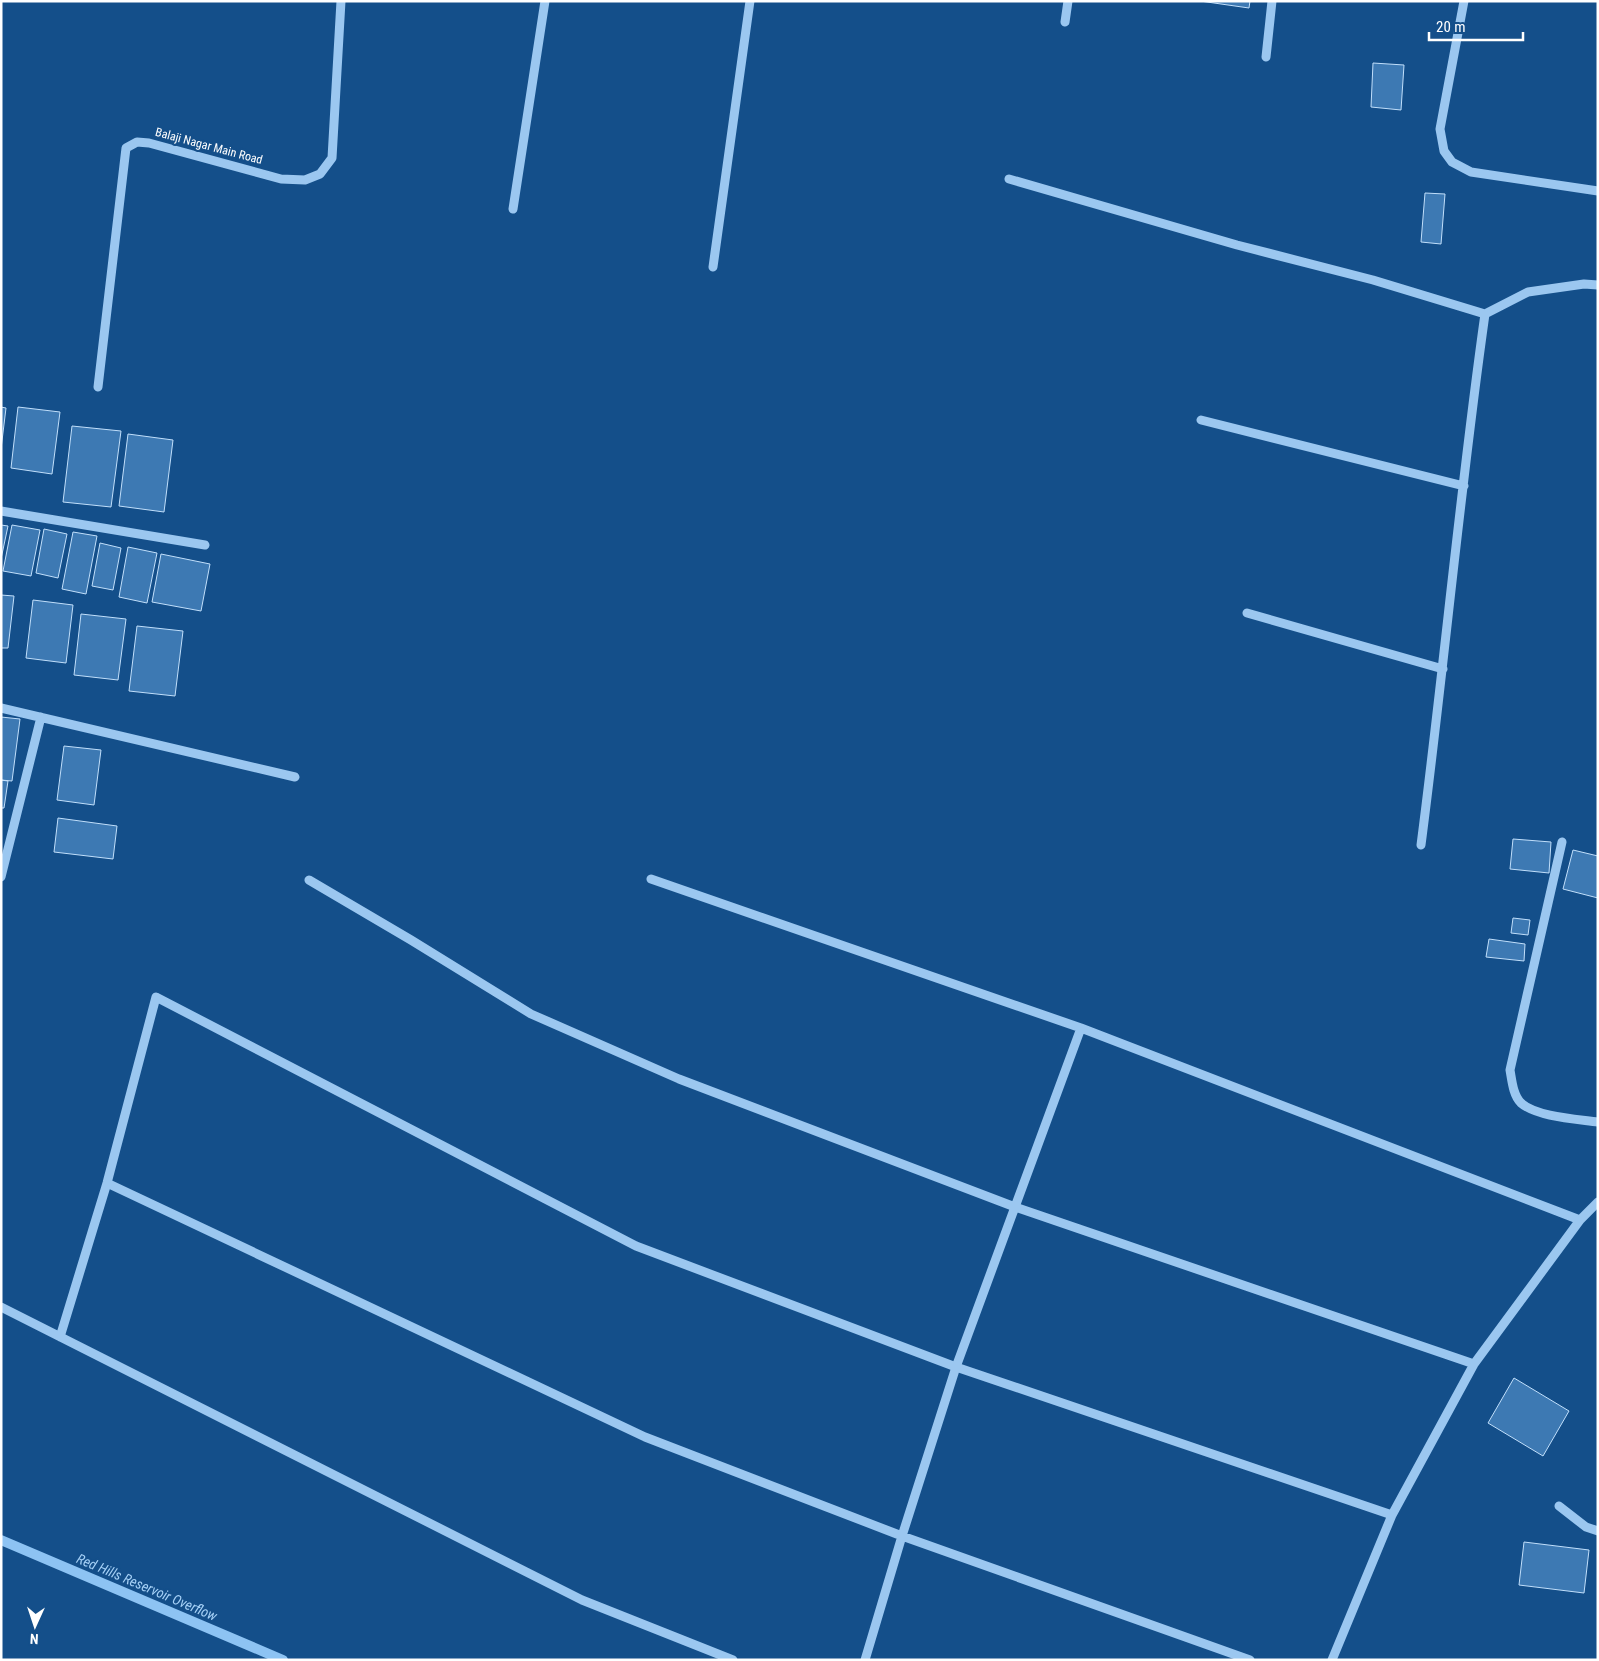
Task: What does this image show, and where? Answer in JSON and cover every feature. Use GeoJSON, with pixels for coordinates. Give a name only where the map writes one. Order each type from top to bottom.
{"type":"FeatureCollection","features":[{"type":"Feature","properties":{"kind":"street","name":"Balaji Nagar Main Road"},"geometry":{"type":"LineString","coordinates":[[98,387],[126,148],[137,142],[150,143],[281,178],[305,180],[320,174],[332,158],[341,1]]}},
{"type":"Feature","properties":{"kind":"street"},"geometry":{"type":"LineString","coordinates":[[513,210],[545,1]]}},
{"type":"Feature","properties":{"kind":"street"},"geometry":{"type":"LineString","coordinates":[[713,267],[750,1]]}},
{"type":"Feature","properties":{"kind":"street"},"geometry":{"type":"LineString","coordinates":[[1064,22],[1068,1]]}},
{"type":"Feature","properties":{"kind":"street"},"geometry":{"type":"LineString","coordinates":[[1266,56],[1272,1]]}},
{"type":"Feature","properties":{"kind":"street"},"geometry":{"type":"LineString","coordinates":[[1464,1],[1440,129],[1444,151],[1452,162],[1471,172],[1598,191]]}},
{"type":"Feature","properties":{"kind":"street"},"geometry":{"type":"LineString","coordinates":[[1009,179],[1228,242],[1373,280],[1485,314],[1528,292],[1584,284],[1598,285]]}},
{"type":"Feature","properties":{"kind":"street"},"geometry":{"type":"LineString","coordinates":[[1421,845],[1443,669],[1469,431],[1485,314]]}},
{"type":"Feature","properties":{"kind":"street"},"geometry":{"type":"LineString","coordinates":[[1201,420],[1464,486]]}},
{"type":"Feature","properties":{"kind":"street"},"geometry":{"type":"LineString","coordinates":[[1,511],[204,545]]}},
{"type":"Feature","properties":{"kind":"street"},"geometry":{"type":"LineString","coordinates":[[1247,613],[1443,669]]}},
{"type":"Feature","properties":{"kind":"street"},"geometry":{"type":"LineString","coordinates":[[1,708],[295,777]]}},
{"type":"Feature","properties":{"kind":"street"},"geometry":{"type":"LineString","coordinates":[[1,877],[41,717]]}},
{"type":"Feature","properties":{"kind":"street"},"geometry":{"type":"LineString","coordinates":[[1562,842],[1510,1070],[1513,1089],[1521,1103],[1540,1112],[1598,1122]]}},
{"type":"Feature","properties":{"kind":"street"},"geometry":{"type":"LineString","coordinates":[[651,879],[1081,1028],[1580,1220]]}},
{"type":"Feature","properties":{"kind":"street"},"geometry":{"type":"LineString","coordinates":[[309,880],[531,1014],[679,1079],[1015,1207],[1474,1364]]}},
{"type":"Feature","properties":{"kind":"street"},"geometry":{"type":"LineString","coordinates":[[60,1337],[107,1183],[156,997],[636,1246],[956,1367],[1392,1515]]}},
{"type":"Feature","properties":{"kind":"street"},"geometry":{"type":"LineString","coordinates":[[865,1660],[956,1367],[1081,1028]]}},
{"type":"Feature","properties":{"kind":"street"},"geometry":{"type":"LineString","coordinates":[[107,1183],[645,1437],[902,1536],[1250,1660]]}},
{"type":"Feature","properties":{"kind":"street"},"geometry":{"type":"LineString","coordinates":[[1332,1660],[1392,1515],[1474,1364],[1580,1220],[1598,1202]]}},
{"type":"Feature","properties":{"kind":"street"},"geometry":{"type":"LineString","coordinates":[[1,1307],[582,1600],[733,1660]]}},
{"type":"Feature","properties":{"kind":"street"},"geometry":{"type":"LineString","coordinates":[[1559,1506],[1586,1527],[1598,1531]]}},
{"type":"Feature","properties":{"kind":"building"},"geometry":{"type":"Polygon","coordinates":[[[1200,1],[1250,1],[1249,8],[1200,1]]]}},
{"type":"Feature","properties":{"kind":"building"},"geometry":{"type":"Polygon","coordinates":[[[1373,63],[1404,65],[1401,110],[1371,107],[1373,63]]]}},
{"type":"Feature","properties":{"kind":"building"},"geometry":{"type":"Polygon","coordinates":[[[1425,193],[1445,194],[1441,244],[1421,242],[1425,193]]]}},
{"type":"Feature","properties":{"kind":"building"},"geometry":{"type":"Polygon","coordinates":[[[1,407],[6,408],[1,449],[1,407]]]}},
{"type":"Feature","properties":{"kind":"building"},"geometry":{"type":"Polygon","coordinates":[[[18,407],[60,412],[52,474],[11,468],[18,407]]]}},
{"type":"Feature","properties":{"kind":"building"},"geometry":{"type":"Polygon","coordinates":[[[72,426],[121,431],[111,507],[63,502],[72,426]]]}},
{"type":"Feature","properties":{"kind":"building"},"geometry":{"type":"Polygon","coordinates":[[[128,434],[173,440],[164,512],[119,506],[128,434]]]}},
{"type":"Feature","properties":{"kind":"building"},"geometry":{"type":"Polygon","coordinates":[[[1,525],[8,526],[1,559],[1,525]]]}},
{"type":"Feature","properties":{"kind":"building"},"geometry":{"type":"Polygon","coordinates":[[[12,525],[40,530],[31,576],[3,571],[12,525]]]}},
{"type":"Feature","properties":{"kind":"building"},"geometry":{"type":"Polygon","coordinates":[[[44,529],[67,534],[58,578],[36,573],[44,529]]]}},
{"type":"Feature","properties":{"kind":"building"},"geometry":{"type":"Polygon","coordinates":[[[73,532],[97,536],[86,594],[62,589],[73,532]]]}},
{"type":"Feature","properties":{"kind":"building"},"geometry":{"type":"Polygon","coordinates":[[[100,543],[121,548],[113,590],[92,586],[100,543]]]}},
{"type":"Feature","properties":{"kind":"building"},"geometry":{"type":"Polygon","coordinates":[[[128,547],[157,553],[147,603],[119,597],[128,547]]]}},
{"type":"Feature","properties":{"kind":"building"},"geometry":{"type":"Polygon","coordinates":[[[161,554],[210,564],[201,611],[152,602],[161,554]]]}},
{"type":"Feature","properties":{"kind":"building"},"geometry":{"type":"Polygon","coordinates":[[[1,595],[14,596],[8,648],[1,648],[1,595]]]}},
{"type":"Feature","properties":{"kind":"building"},"geometry":{"type":"Polygon","coordinates":[[[33,600],[73,605],[66,663],[26,658],[33,600]]]}},
{"type":"Feature","properties":{"kind":"building"},"geometry":{"type":"Polygon","coordinates":[[[81,614],[126,619],[118,680],[74,675],[81,614]]]}},
{"type":"Feature","properties":{"kind":"building"},"geometry":{"type":"Polygon","coordinates":[[[137,626],[183,631],[175,696],[129,691],[137,626]]]}},
{"type":"Feature","properties":{"kind":"building"},"geometry":{"type":"Polygon","coordinates":[[[1,717],[20,719],[12,781],[1,780],[1,717]]]}},
{"type":"Feature","properties":{"kind":"building"},"geometry":{"type":"Polygon","coordinates":[[[64,746],[101,750],[94,805],[57,800],[64,746]]]}},
{"type":"Feature","properties":{"kind":"building"},"geometry":{"type":"Polygon","coordinates":[[[1,780],[8,781],[4,808],[1,808],[1,780]]]}},
{"type":"Feature","properties":{"kind":"building"},"geometry":{"type":"Polygon","coordinates":[[[58,818],[117,826],[113,859],[54,852],[58,818]]]}},
{"type":"Feature","properties":{"kind":"building"},"geometry":{"type":"Polygon","coordinates":[[[1513,839],[1551,842],[1549,873],[1510,869],[1513,839]]]}},
{"type":"Feature","properties":{"kind":"building"},"geometry":{"type":"Polygon","coordinates":[[[1573,850],[1598,856],[1598,898],[1563,889],[1573,850]]]}},
{"type":"Feature","properties":{"kind":"building"},"geometry":{"type":"Polygon","coordinates":[[[1513,918],[1530,920],[1528,935],[1511,933],[1513,918]]]}},
{"type":"Feature","properties":{"kind":"building"},"geometry":{"type":"Polygon","coordinates":[[[1489,939],[1525,944],[1524,961],[1486,957],[1489,939]]]}},
{"type":"Feature","properties":{"kind":"building"},"geometry":{"type":"Polygon","coordinates":[[[1514,1378],[1569,1411],[1543,1456],[1488,1423],[1514,1378]]]}},
{"type":"Feature","properties":{"kind":"building"},"geometry":{"type":"Polygon","coordinates":[[[1524,1542],[1589,1550],[1584,1593],[1519,1585],[1524,1542]]]}},
{"type":"Feature","properties":{"kind":"waterway","name":"Red Hills Reservoir Overflow"},"geometry":{"type":"LineString","coordinates":[[1,1540],[283,1660]]}}]}
